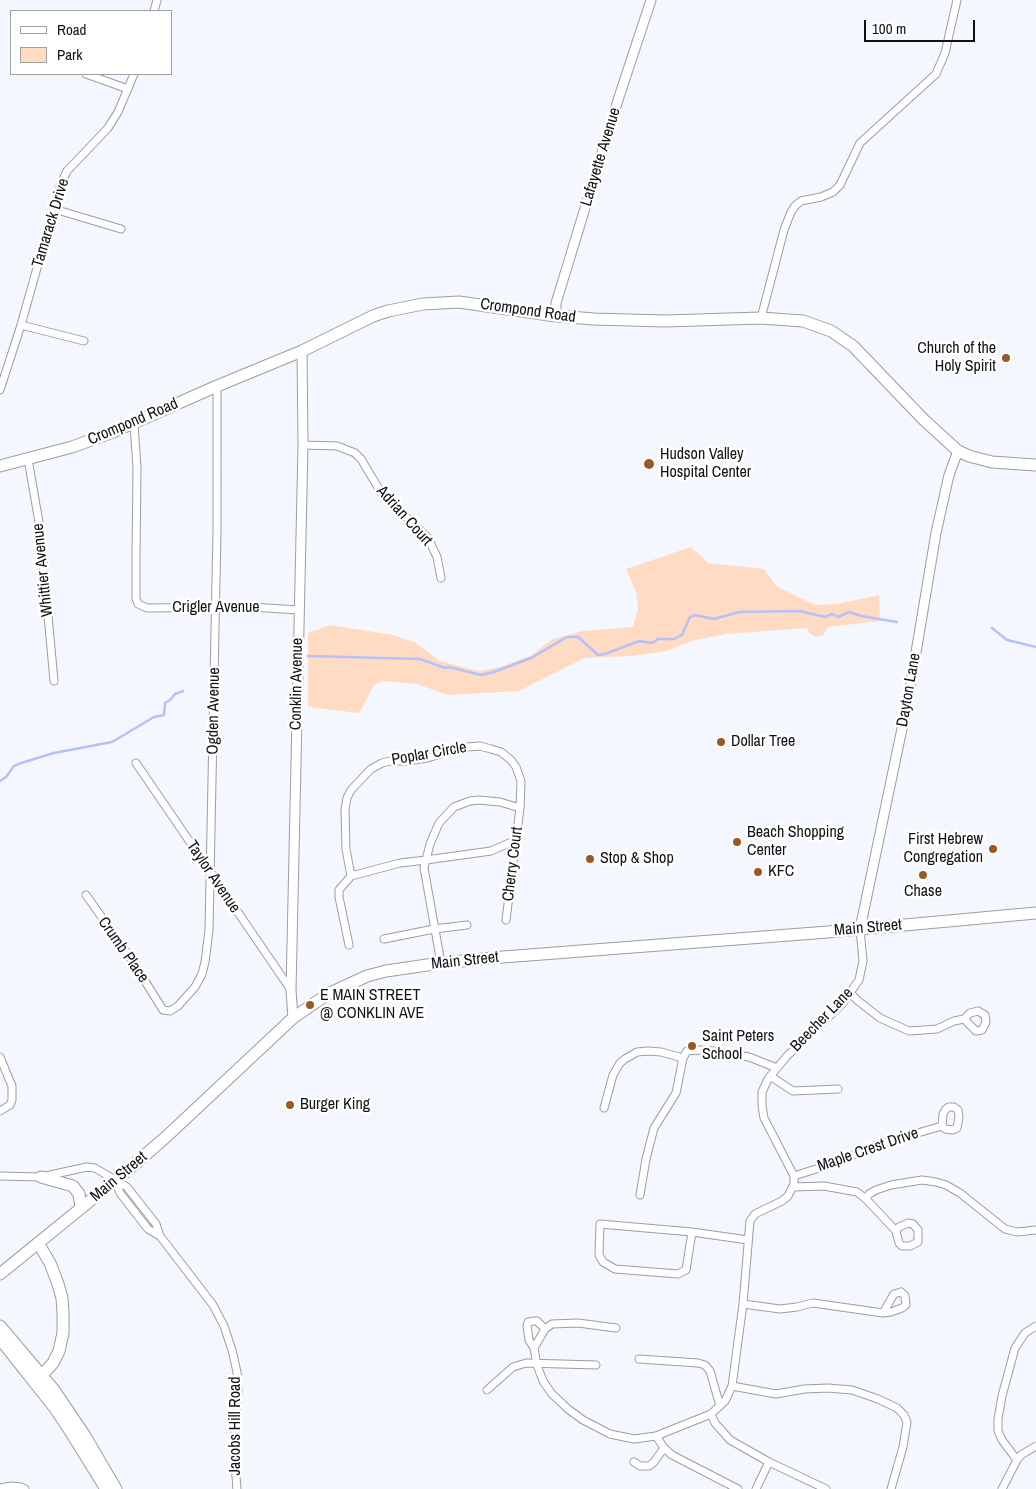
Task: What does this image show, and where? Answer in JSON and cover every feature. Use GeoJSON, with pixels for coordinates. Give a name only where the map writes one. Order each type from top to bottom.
{"type":"FeatureCollection","features":[{"type":"Feature","properties":{"kind":"main road","name":"Crompond Road"},"geometry":{"type":"LineString","coordinates":[[0,466],[92,441],[302,351],[373,316],[406,306],[459,302],[556,316],[649,321],[761,318],[803,321],[831,331],[842,338],[862,355],[924,420],[958,451],[992,462],[1036,465]]}},
{"type":"Feature","properties":{"kind":"main road","name":"Main Street"},"geometry":{"type":"LineString","coordinates":[[0,1274],[115,1180],[204,1102],[293,1018],[328,994],[367,976],[441,963],[1036,913]]}},
{"type":"Feature","properties":{"kind":"main road"},"geometry":{"type":"LineString","coordinates":[[41,1177],[72,1186],[79,1194],[81,1208]]}},
{"type":"Feature","properties":{"kind":"main road"},"geometry":{"type":"LineString","coordinates":[[38,1243],[50,1263],[58,1284],[62,1298],[63,1313],[63,1333],[59,1351],[54,1361],[42,1375]]}},
{"type":"Feature","properties":{"kind":"main road"},"geometry":{"type":"LineString","coordinates":[[0,1326],[42,1375],[85,1436],[116,1489]]}},
{"type":"Feature","properties":{"kind":"main road"},"geometry":{"type":"LineString","coordinates":[[0,1339],[54,1407],[106,1489]]}},
{"type":"Feature","properties":{"kind":"street","name":"Lafayette Avenue"},"geometry":{"type":"LineString","coordinates":[[556,316],[558,294],[651,0]]}},
{"type":"Feature","properties":{"kind":"street"},"geometry":{"type":"LineString","coordinates":[[761,318],[784,230],[791,212],[801,202],[833,192],[840,185],[860,143],[936,74],[947,45],[957,0]]}},
{"type":"Feature","properties":{"kind":"street"},"geometry":{"type":"LineString","coordinates":[[89,75],[128,89]]}},
{"type":"Feature","properties":{"kind":"street","name":"Tamarack Drive"},"geometry":{"type":"LineString","coordinates":[[0,390],[21,324],[60,186],[67,171],[108,128],[118,112],[134,75]]}},
{"type":"Feature","properties":{"kind":"street"},"geometry":{"type":"LineString","coordinates":[[54,209],[121,229]]}},
{"type":"Feature","properties":{"kind":"street"},"geometry":{"type":"LineString","coordinates":[[21,324],[84,341]]}},
{"type":"Feature","properties":{"kind":"street","name":"Conklin Avenue"},"geometry":{"type":"LineString","coordinates":[[293,1018],[291,990],[303,445],[302,351]]}},
{"type":"Feature","properties":{"kind":"street","name":"Ogden Avenue"},"geometry":{"type":"LineString","coordinates":[[160,1005],[167,1011],[178,1006],[195,987],[202,974],[205,962],[209,930],[217,530],[217,386]]}},
{"type":"Feature","properties":{"kind":"street","name":"Crigler Avenue"},"geometry":{"type":"LineString","coordinates":[[134,424],[137,468],[138,604],[147,608],[299,610]]}},
{"type":"Feature","properties":{"kind":"street","name":"Adrian Court"},"geometry":{"type":"LineString","coordinates":[[303,445],[337,446],[355,453],[361,459],[382,494],[428,538],[437,558],[441,578]]}},
{"type":"Feature","properties":{"kind":"street","name":"Dayton Lane"},"geometry":{"type":"LineString","coordinates":[[860,929],[908,700],[936,533],[949,475],[958,451]]}},
{"type":"Feature","properties":{"kind":"street","name":"Whittier Avenue"},"geometry":{"type":"LineString","coordinates":[[28,459],[40,528],[54,681]]}},
{"type":"Feature","properties":{"kind":"street","name":"Poplar Circle"},"geometry":{"type":"LineString","coordinates":[[351,876],[345,825],[347,798],[358,782],[371,769],[382,763],[427,758],[467,747],[480,746],[490,748],[501,752],[516,767],[521,781],[520,808]]}},
{"type":"Feature","properties":{"kind":"street","name":"Taylor Avenue"},"geometry":{"type":"LineString","coordinates":[[136,763],[291,990]]}},
{"type":"Feature","properties":{"kind":"street"},"geometry":{"type":"LineString","coordinates":[[441,963],[424,868],[430,844],[439,823],[454,807],[461,803],[479,800],[500,802],[520,808]]}},
{"type":"Feature","properties":{"kind":"street","name":"Cherry Court"},"geometry":{"type":"LineString","coordinates":[[506,920],[520,808]]}},
{"type":"Feature","properties":{"kind":"street"},"geometry":{"type":"LineString","coordinates":[[349,945],[338,897],[339,890],[351,876],[386,865],[491,851],[516,840]]}},
{"type":"Feature","properties":{"kind":"street","name":"Crumb Place"},"geometry":{"type":"LineString","coordinates":[[86,894],[130,957],[160,1005]]}},
{"type":"Feature","properties":{"kind":"street"},"geometry":{"type":"LineString","coordinates":[[384,938],[467,925]]}},
{"type":"Feature","properties":{"kind":"street","name":"Beecher Lane"},"geometry":{"type":"LineString","coordinates":[[794,1176],[764,1118],[762,1092],[770,1076],[793,1050],[842,1004],[859,980],[863,961],[860,929]]}},
{"type":"Feature","properties":{"kind":"street"},"geometry":{"type":"LineString","coordinates":[[850,993],[880,1018],[909,1031],[937,1029],[954,1021],[964,1019]]}},
{"type":"Feature","properties":{"kind":"street"},"geometry":{"type":"LineString","coordinates":[[604,1108],[613,1075],[620,1063],[625,1059],[637,1052],[648,1051],[661,1052],[683,1058]]}},
{"type":"Feature","properties":{"kind":"street"},"geometry":{"type":"LineString","coordinates":[[640,1195],[654,1128],[676,1093],[683,1058],[687,1051],[714,1051],[749,1057],[778,1068]]}},
{"type":"Feature","properties":{"kind":"street"},"geometry":{"type":"LineString","coordinates":[[0,1057],[12,1086],[10,1105],[0,1111]]}},
{"type":"Feature","properties":{"kind":"street"},"geometry":{"type":"LineString","coordinates":[[770,1076],[793,1091],[838,1089]]}},
{"type":"Feature","properties":{"kind":"street","name":"Maple Crest Drive"},"geometry":{"type":"LineString","coordinates":[[794,1176],[835,1163],[876,1145],[942,1126]]}},
{"type":"Feature","properties":{"kind":"street","name":"Jacobs Hill Road"},"geometry":{"type":"LineString","coordinates":[[0,1176],[41,1177],[87,1167],[103,1171],[128,1187],[156,1224],[160,1236],[213,1305],[224,1326],[232,1350],[238,1382],[234,1452],[237,1489]]}},
{"type":"Feature","properties":{"kind":"street"},"geometry":{"type":"LineString","coordinates":[[545,1330],[537,1321],[528,1322],[526,1326],[543,1381],[552,1394],[568,1409],[583,1420],[610,1434],[634,1439],[656,1436],[711,1414],[725,1401],[732,1386],[750,1221],[754,1214],[782,1201],[793,1187],[794,1176]]}},
{"type":"Feature","properties":{"kind":"street"},"geometry":{"type":"LineString","coordinates":[[866,1198],[876,1190],[891,1185],[922,1180],[936,1182],[960,1193],[1005,1229],[1017,1232],[1036,1230]]}},
{"type":"Feature","properties":{"kind":"street"},"geometry":{"type":"LineString","coordinates":[[793,1187],[824,1186],[857,1192],[866,1198],[896,1232]]}},
{"type":"Feature","properties":{"kind":"street"},"geometry":{"type":"LineString","coordinates":[[692,1232],[686,1270],[678,1274],[615,1269],[602,1262],[599,1254],[600,1224],[692,1232],[748,1240]]}},
{"type":"Feature","properties":{"kind":"street"},"geometry":{"type":"LineString","coordinates":[[742,1304],[780,1309],[814,1303],[883,1312]]}},
{"type":"Feature","properties":{"kind":"street"},"geometry":{"type":"LineString","coordinates":[[534,1348],[545,1330],[552,1324],[578,1323],[616,1328]]}},
{"type":"Feature","properties":{"kind":"street"},"geometry":{"type":"LineString","coordinates":[[1017,1460],[1002,1440],[998,1431],[998,1420],[1002,1396],[1015,1348],[1025,1333],[1036,1326]]}},
{"type":"Feature","properties":{"kind":"street"},"geometry":{"type":"LineString","coordinates":[[639,1359],[705,1365],[710,1371],[720,1406]]}},
{"type":"Feature","properties":{"kind":"street"},"geometry":{"type":"LineString","coordinates":[[487,1390],[513,1367],[526,1364],[596,1366]]}},
{"type":"Feature","properties":{"kind":"street"},"geometry":{"type":"LineString","coordinates":[[732,1386],[776,1394],[812,1389],[852,1390],[897,1408],[904,1415],[907,1422],[903,1447],[891,1489]]}},
{"type":"Feature","properties":{"kind":"street"},"geometry":{"type":"LineString","coordinates":[[711,1414],[715,1423],[730,1440],[769,1462],[826,1489]]}},
{"type":"Feature","properties":{"kind":"street"},"geometry":{"type":"LineString","coordinates":[[656,1436],[664,1448],[672,1455],[738,1489]]}},
{"type":"Feature","properties":{"kind":"street"},"geometry":{"type":"LineString","coordinates":[[1002,1489],[1017,1460],[1021,1455],[1036,1446]]}},
{"type":"Feature","properties":{"kind":"street"},"geometry":{"type":"LineString","coordinates":[[634,1462],[640,1466],[649,1466],[664,1448]]}},
{"type":"Feature","properties":{"kind":"street"},"geometry":{"type":"LineString","coordinates":[[756,1489],[769,1462]]}},
{"type":"Feature","properties":{"kind":"street"},"geometry":{"type":"LineString","coordinates":[[0,1488],[12,1486],[25,1489]]}},
{"type":"Feature","properties":{"kind":"green space"},"geometry":{"type":"Polygon","coordinates":[[[691,547],[708,563],[764,569],[776,586],[815,605],[837,604],[879,595],[880,621],[828,627],[823,635],[816,637],[810,634],[807,628],[726,634],[691,641],[667,651],[632,656],[585,658],[519,691],[448,695],[417,684],[383,681],[374,685],[359,713],[308,707],[308,633],[330,625],[393,635],[414,642],[440,661],[479,671],[500,667],[530,656],[553,639],[583,631],[633,627],[638,608],[636,592],[626,569],[691,547]]]}},
{"type":"Feature","properties":{"kind":"waterway"},"geometry":{"type":"LineString","coordinates":[[308,656],[420,659],[445,668],[449,667],[481,675],[531,658],[567,637],[578,637],[598,655],[639,641],[652,643],[658,639],[674,639],[682,635],[690,617],[695,615],[714,619],[739,612],[800,611],[825,617],[832,614],[838,617],[849,612],[897,622]]}},
{"type":"Feature","properties":{"kind":"waterway"},"geometry":{"type":"LineString","coordinates":[[992,628],[1007,640],[1036,647]]}},
{"type":"Feature","properties":{"kind":"waterway"},"geometry":{"type":"LineString","coordinates":[[0,781],[6,777],[14,766],[21,763],[54,753],[112,742],[154,717],[164,715],[165,703],[175,694],[183,691]]}},
{"type":"Feature","properties":{"kind":"place","name":"Church of the Holy Spirit"},"geometry":{"type":"Point","coordinates":[1006,358]}},
{"type":"Feature","properties":{"kind":"place","name":"Hudson Valley Hospital Center"},"geometry":{"type":"Point","coordinates":[649,464]}},
{"type":"Feature","properties":{"kind":"place","name":"Dollar Tree"},"geometry":{"type":"Point","coordinates":[721,742]}},
{"type":"Feature","properties":{"kind":"place","name":"Beach Shopping Center"},"geometry":{"type":"Point","coordinates":[737,842]}},
{"type":"Feature","properties":{"kind":"place","name":"First Hebrew Congregation"},"geometry":{"type":"Point","coordinates":[993,849]}},
{"type":"Feature","properties":{"kind":"place","name":"Stop & Shop"},"geometry":{"type":"Point","coordinates":[590,859]}},
{"type":"Feature","properties":{"kind":"place","name":"KFC"},"geometry":{"type":"Point","coordinates":[758,872]}},
{"type":"Feature","properties":{"kind":"place","name":"Chase"},"geometry":{"type":"Point","coordinates":[923,875]}},
{"type":"Feature","properties":{"kind":"place","name":"E MAIN STREET @ CONKLIN AVE"},"geometry":{"type":"Point","coordinates":[310,1005]}},
{"type":"Feature","properties":{"kind":"place","name":"Saint Peters School"},"geometry":{"type":"Point","coordinates":[692,1046]}},
{"type":"Feature","properties":{"kind":"place","name":"Burger King"},"geometry":{"type":"Point","coordinates":[290,1105]}}]}
